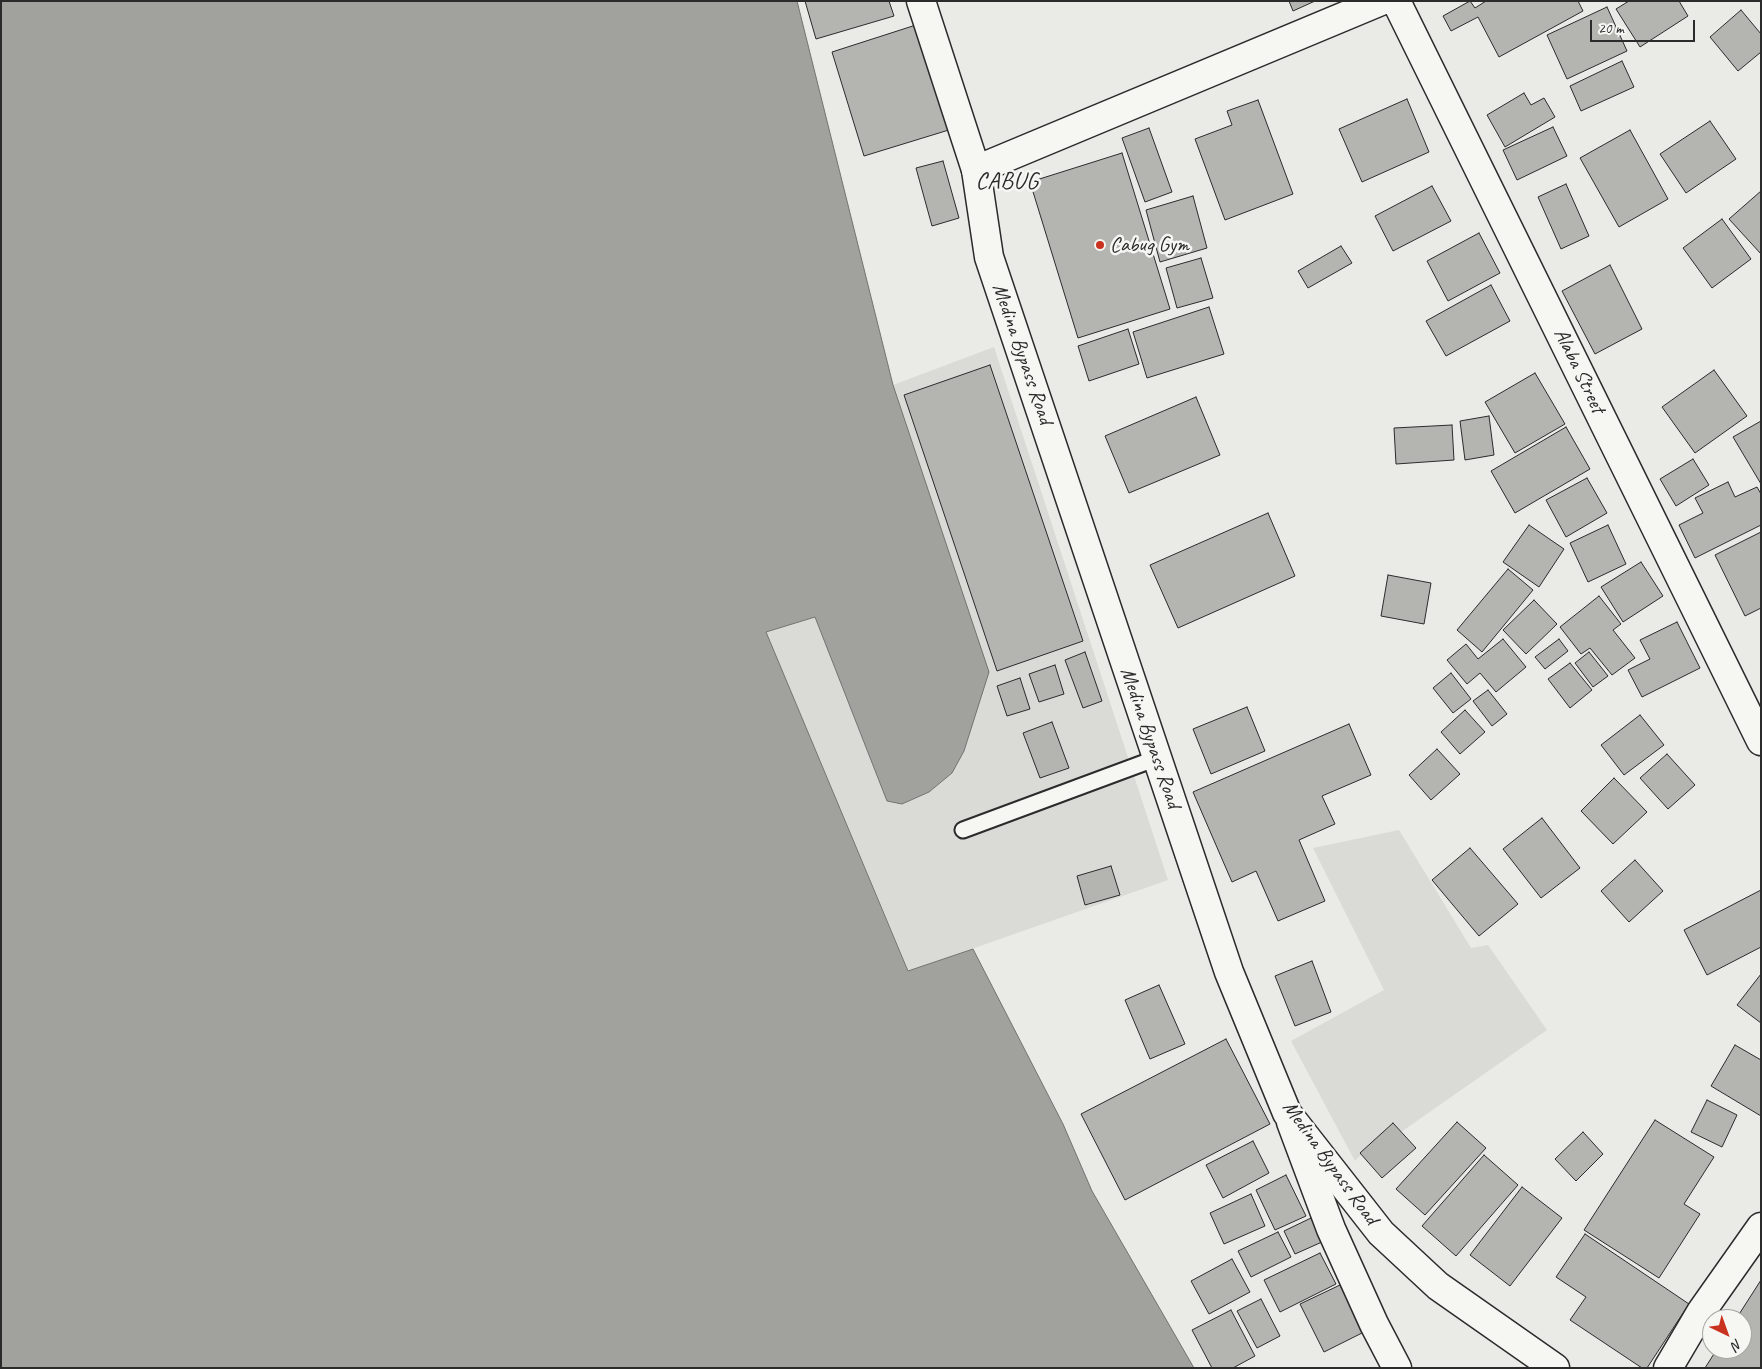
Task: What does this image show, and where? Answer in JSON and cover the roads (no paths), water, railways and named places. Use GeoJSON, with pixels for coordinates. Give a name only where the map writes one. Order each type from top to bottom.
{"type":"FeatureCollection","features":[{"type":"Feature","properties":{"kind":"street","name":"Medina Bypass Road"},"geometry":{"type":"LineString","coordinates":[[921,1],[976,170],[989,257],[1229,972],[1288,1113],[1381,1233],[1438,1286],[1555,1368]]}},
{"type":"Feature","properties":{"kind":"street"},"geometry":{"type":"LineString","coordinates":[[976,170],[1381,1]]}},
{"type":"Feature","properties":{"kind":"street","name":"Alaba Street"},"geometry":{"type":"LineString","coordinates":[[1396,1],[1761,741]]}},
{"type":"Feature","properties":{"kind":"street"},"geometry":{"type":"LineString","coordinates":[[1288,1113],[1331,1229],[1396,1368]]}},
{"type":"Feature","properties":{"kind":"street"},"geometry":{"type":"LineString","coordinates":[[1668,1368],[1701,1312],[1761,1227]]}},
{"type":"Feature","properties":{"kind":"lane"},"geometry":{"type":"LineString","coordinates":[[963,830],[1157,758]]}},
{"type":"Feature","properties":{"kind":"place","name":"Cabug Gym"},"geometry":{"type":"Point","coordinates":[1100,245]}},
{"type":"Feature","properties":{"kind":"district","name":"CABUG"},"geometry":{"type":"Point","coordinates":[1007,182]}}]}
